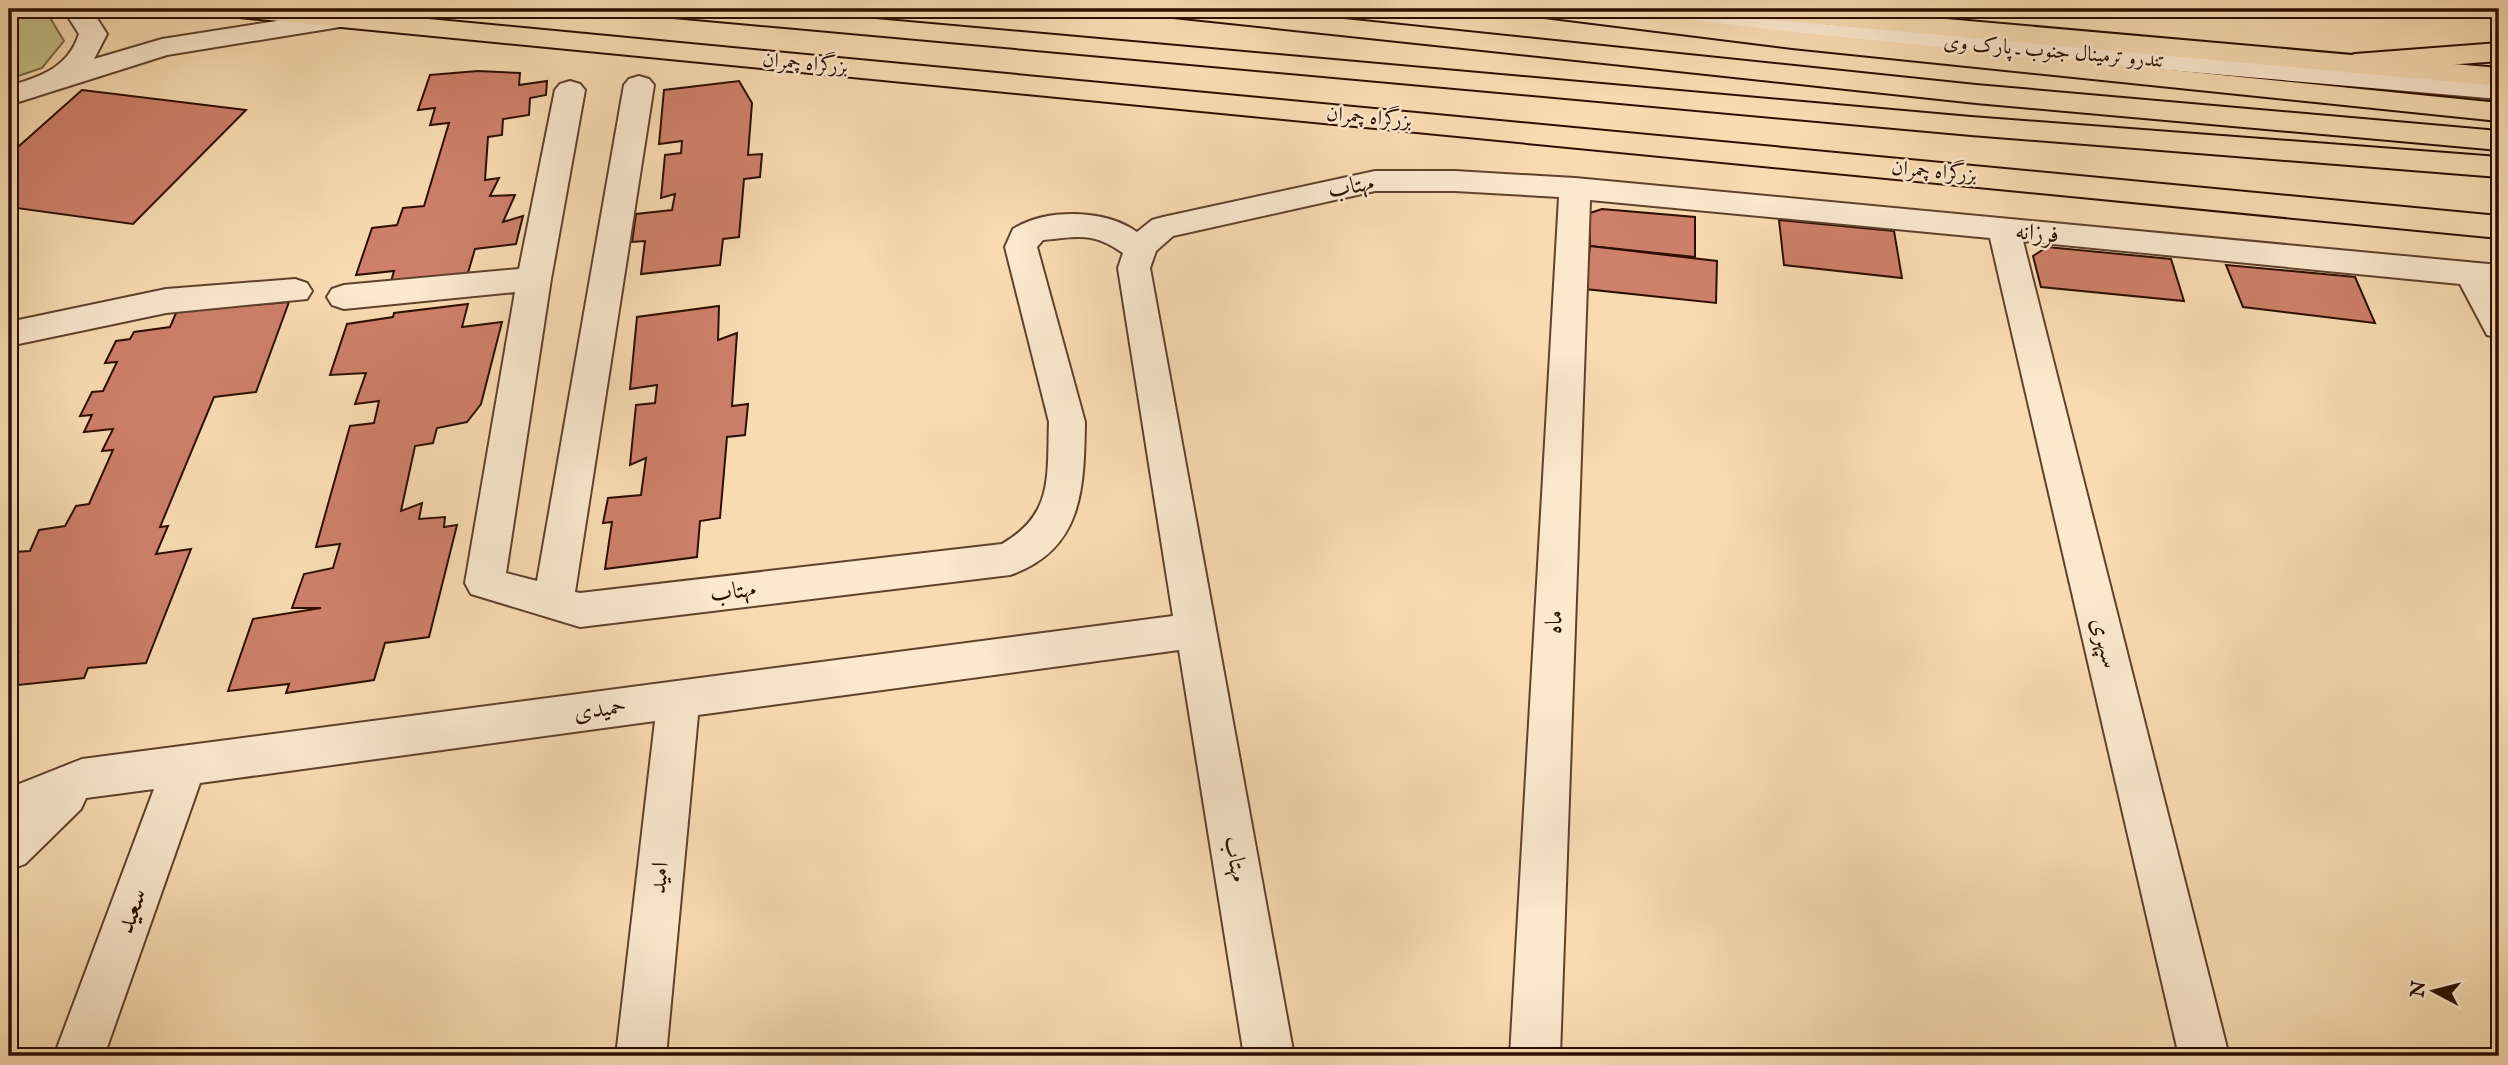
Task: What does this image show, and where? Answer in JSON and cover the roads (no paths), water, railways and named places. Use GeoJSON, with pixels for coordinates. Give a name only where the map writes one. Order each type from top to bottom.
{"type":"FeatureCollection","features":[{"type":"Feature","properties":{"kind":"main road","name":"بزرگراه چمران"},"geometry":{"type":"LineString","coordinates":[[239,9],[2499,227]]}},
{"type":"Feature","properties":{"kind":"main road","name":"بزرگراه چمران"},"geometry":{"type":"LineString","coordinates":[[673,9],[1971,126],[2499,167]]}},
{"type":"Feature","properties":{"kind":"main road"},"geometry":{"type":"LineString","coordinates":[[1173,9],[1976,94],[2499,141]]}},
{"type":"Feature","properties":{"kind":"main road"},"geometry":{"type":"LineString","coordinates":[[1544,9],[1792,40],[2499,112]]}},
{"type":"Feature","properties":{"kind":"main road"},"geometry":{"type":"LineString","coordinates":[[1743,9],[2499,77]]}},
{"type":"Feature","properties":{"kind":"main road"},"geometry":{"type":"LineString","coordinates":[[2350,63],[2499,52]]}},
{"type":"Feature","properties":{"kind":"main road"},"geometry":{"type":"LineString","coordinates":[[1506,131],[1699,131],[2499,192]]}},
{"type":"Feature","properties":{"kind":"street"},"geometry":{"type":"LineString","coordinates":[[61,78],[81,60],[90,46],[93,34],[77,9]]}},
{"type":"Feature","properties":{"kind":"street","name":"تندرو ترمینال جنوب ـ پارک وی"},"geometry":{"type":"LineString","coordinates":[[1610,9],[1877,37],[2499,90]]}},
{"type":"Feature","properties":{"kind":"street"},"geometry":{"type":"LineString","coordinates":[[9,96],[186,41],[340,19]]}},
{"type":"Feature","properties":{"kind":"street"},"geometry":{"type":"LineString","coordinates":[[553,602],[639,85]]}},
{"type":"Feature","properties":{"kind":"street","name":"مهتاب"},"geometry":{"type":"LineString","coordinates":[[570,90],[534,279],[485,583],[580,610],[1010,559],[1042,538],[1058,510],[1066,448],[1066,422],[1021,247],[1024,237],[1035,230],[1091,225],[1115,232],[1139,248]]}},
{"type":"Feature","properties":{"kind":"street","name":"مهتاب"},"geometry":{"type":"LineString","coordinates":[[1269,1056],[1134,268],[1139,248],[1163,228],[1375,181],[1455,181],[1575,188]]}},
{"type":"Feature","properties":{"kind":"street","name":"فرزانه"},"geometry":{"type":"LineString","coordinates":[[1575,188],[2485,275]]}},
{"type":"Feature","properties":{"kind":"street","name":"ماه"},"geometry":{"type":"LineString","coordinates":[[1535,1056],[1575,188]]}},
{"type":"Feature","properties":{"kind":"street","name":"سپهری"},"geometry":{"type":"LineString","coordinates":[[2004,230],[2204,1056]]}},
{"type":"Feature","properties":{"kind":"street"},"geometry":{"type":"LineString","coordinates":[[2485,275],[2499,326]]}},
{"type":"Feature","properties":{"kind":"street"},"geometry":{"type":"LineString","coordinates":[[344,297],[534,279]]}},
{"type":"Feature","properties":{"kind":"street"},"geometry":{"type":"LineString","coordinates":[[9,334],[166,301],[295,291]]}},
{"type":"Feature","properties":{"kind":"street","name":"حمیدی"},"geometry":{"type":"LineString","coordinates":[[9,809],[82,779],[1197,630]]}},
{"type":"Feature","properties":{"kind":"street","name":"امید"},"geometry":{"type":"LineString","coordinates":[[641,1056],[679,699]]}},
{"type":"Feature","properties":{"kind":"street","name":"سعید"},"geometry":{"type":"LineString","coordinates":[[79,1056],[185,765]]}},
{"type":"Feature","properties":{"kind":"street"},"geometry":{"type":"LineString","coordinates":[[9,849],[82,779]]}}]}
